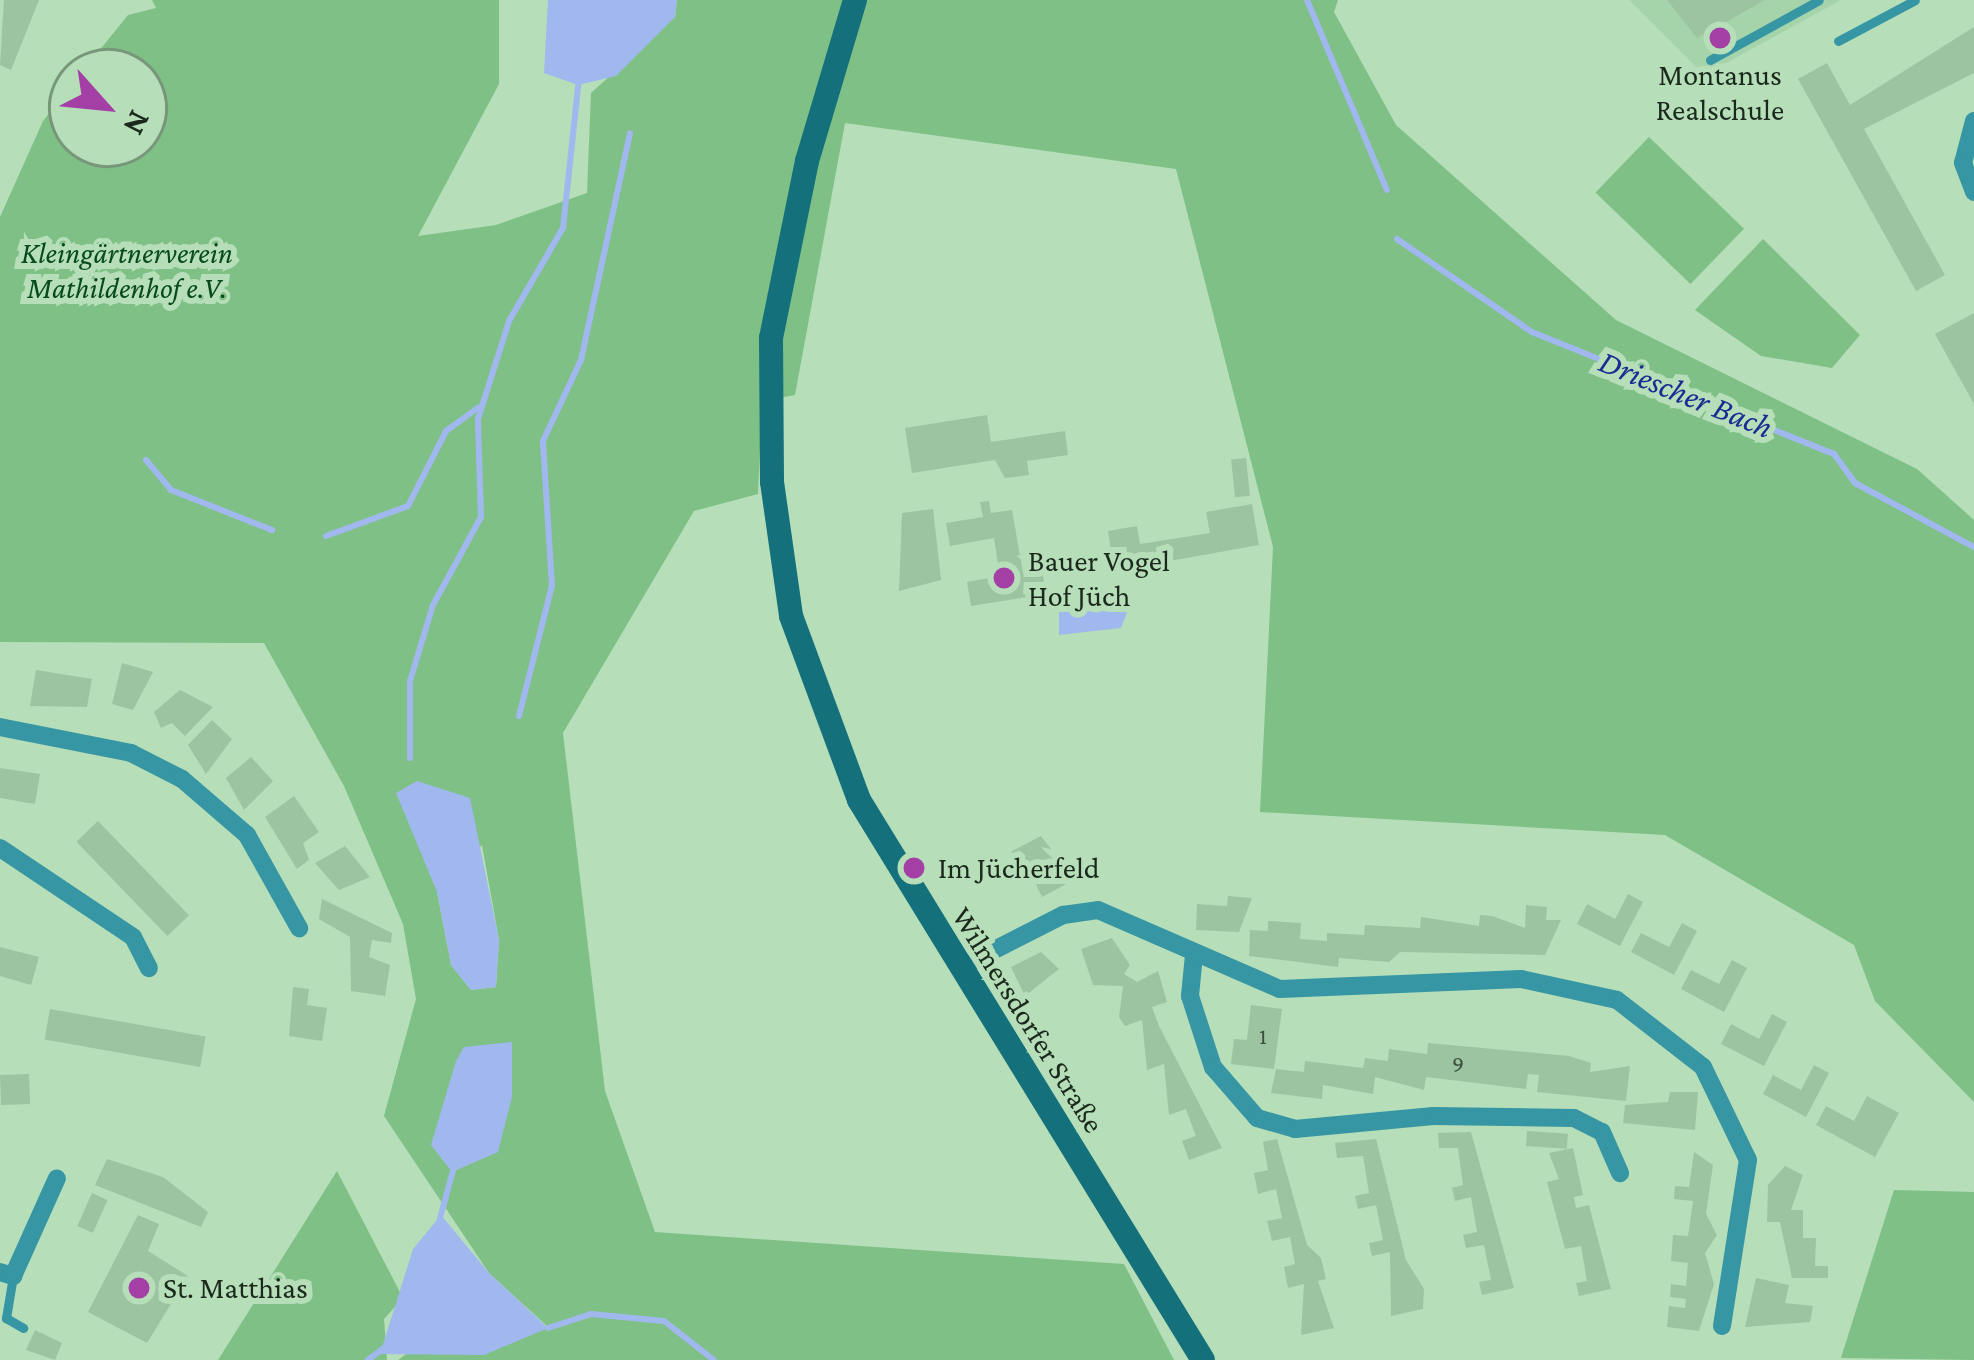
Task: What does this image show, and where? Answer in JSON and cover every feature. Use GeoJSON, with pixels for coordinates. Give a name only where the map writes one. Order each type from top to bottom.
{"type":"FeatureCollection","features":[{"type":"Feature","properties":{"kind":"street","name":"Wilmersdorfer Straße"},"geometry":{"type":"LineString","coordinates":[[855,0],[771,338],[776,523],[818,710],[859,800],[1203,1360]]}},
{"type":"Feature","properties":{"kind":"street"},"geometry":{"type":"LineString","coordinates":[[1974,121],[1963,163],[1974,192]]}},
{"type":"Feature","properties":{"kind":"street"},"geometry":{"type":"LineString","coordinates":[[0,727],[130,752],[182,779],[247,835],[299,928]]}},
{"type":"Feature","properties":{"kind":"street"},"geometry":{"type":"LineString","coordinates":[[0,848],[133,937],[149,968]]}},
{"type":"Feature","properties":{"kind":"street"},"geometry":{"type":"LineString","coordinates":[[959,968],[1063,915],[1098,910],[1194,955],[1306,993],[1547,981],[1650,1018],[1714,1083],[1748,1160],[1722,1326]]}},
{"type":"Feature","properties":{"kind":"street"},"geometry":{"type":"LineString","coordinates":[[1194,955],[1190,996],[1213,1067],[1257,1118],[1295,1129],[1433,1116],[1574,1118],[1602,1132],[1619,1173]]}},
{"type":"Feature","properties":{"kind":"street"},"geometry":{"type":"LineString","coordinates":[[7,1274],[57,1178]]}},
{"type":"Feature","properties":{"kind":"lane"},"geometry":{"type":"LineString","coordinates":[[1710,60],[1819,0]]}},
{"type":"Feature","properties":{"kind":"lane"},"geometry":{"type":"LineString","coordinates":[[1838,41],[1915,0]]}},
{"type":"Feature","properties":{"kind":"lane"},"geometry":{"type":"LineString","coordinates":[[7,1274],[6,1318],[22,1328]]}},
{"type":"Feature","properties":{"kind":"shaded area","name":"Montanus Realschule"},"geometry":{"type":"Polygon","coordinates":[[[1629,0],[1841,0],[1704,75],[1629,0]]]}},
{"type":"Feature","properties":{"kind":"green space","name":"Kleingärtnerverein Mathildenhof e.V."},"geometry":{"type":"Polygon","coordinates":[[[152,0],[499,0],[499,84],[418,236],[496,225],[587,193],[591,93],[675,17],[677,0],[1338,0],[1334,12],[1396,125],[1616,320],[1917,469],[1974,520],[1974,1102],[1875,1001],[1854,945],[1665,835],[1260,812],[1273,547],[1176,169],[845,123],[795,395],[762,401],[758,494],[694,511],[563,733],[605,1091],[655,1232],[1124,1264],[1174,1360],[398,1360],[413,1349],[432,1354],[548,1327],[489,1273],[384,1116],[416,999],[403,924],[344,786],[264,643],[0,642],[0,217],[48,115],[48,168],[168,168],[168,48],[101,48],[128,15],[156,8],[152,0]],[[482,845],[437,892],[451,965],[471,990],[496,987],[499,940],[482,845]]]}},
{"type":"Feature","properties":{"kind":"green space"},"geometry":{"type":"Polygon","coordinates":[[[1649,137],[1744,229],[1690,284],[1596,192],[1649,137]]]}},
{"type":"Feature","properties":{"kind":"green space"},"geometry":{"type":"Polygon","coordinates":[[[1763,239],[1860,335],[1832,368],[1761,356],[1695,310],[1763,239]]]}},
{"type":"Feature","properties":{"kind":"green space"},"geometry":{"type":"Polygon","coordinates":[[[337,1171],[403,1298],[384,1319],[387,1360],[218,1360],[337,1171]]]}},
{"type":"Feature","properties":{"kind":"green space"},"geometry":{"type":"Polygon","coordinates":[[[1894,1190],[1974,1192],[1974,1360],[1841,1358],[1894,1190]]]}},
{"type":"Feature","properties":{"kind":"water"},"geometry":{"type":"Polygon","coordinates":[[[548,0],[677,0],[675,17],[616,76],[578,85],[544,73],[548,0]]]}},
{"type":"Feature","properties":{"kind":"water"},"geometry":{"type":"Polygon","coordinates":[[[1115,588],[1127,613],[1121,628],[1059,635],[1059,608],[1115,588]]]}},
{"type":"Feature","properties":{"kind":"water"},"geometry":{"type":"Polygon","coordinates":[[[417,781],[470,798],[499,940],[496,987],[471,990],[451,965],[437,892],[396,793],[417,781]]]}},
{"type":"Feature","properties":{"kind":"water"},"geometry":{"type":"Polygon","coordinates":[[[512,1042],[512,1097],[498,1152],[452,1172],[431,1145],[456,1061],[464,1047],[512,1042]]]}},
{"type":"Feature","properties":{"kind":"water"},"geometry":{"type":"Polygon","coordinates":[[[441,1215],[489,1273],[548,1328],[484,1355],[380,1354],[413,1249],[441,1215]]]}},
{"type":"Feature","properties":{"kind":"building"},"geometry":{"type":"Polygon","coordinates":[[[4,0],[39,0],[11,70],[0,65],[4,0]]]}},
{"type":"Feature","properties":{"kind":"building"},"geometry":{"type":"Polygon","coordinates":[[[1667,0],[1765,0],[1697,38],[1667,0]]]}},
{"type":"Feature","properties":{"kind":"building"},"geometry":{"type":"Polygon","coordinates":[[[1974,27],[1974,73],[1864,129],[1945,275],[1916,291],[1798,79],[1827,63],[1850,105],[1974,27]]]}},
{"type":"Feature","properties":{"kind":"building"},"geometry":{"type":"Polygon","coordinates":[[[1974,313],[1974,404],[1935,334],[1974,313]]]}},
{"type":"Feature","properties":{"kind":"building"},"geometry":{"type":"Polygon","coordinates":[[[987,415],[991,442],[1065,431],[1068,455],[1027,461],[1029,475],[1005,478],[995,460],[912,473],[905,428],[987,415]]]}},
{"type":"Feature","properties":{"kind":"building"},"geometry":{"type":"Polygon","coordinates":[[[1246,458],[1250,496],[1235,497],[1231,460],[1246,458]]]}},
{"type":"Feature","properties":{"kind":"building"},"geometry":{"type":"Polygon","coordinates":[[[989,501],[991,513],[1012,510],[1023,573],[1042,569],[1046,594],[971,606],[967,582],[1000,576],[994,538],[950,546],[946,523],[983,517],[980,502],[989,501]]]}},
{"type":"Feature","properties":{"kind":"building"},"geometry":{"type":"Polygon","coordinates":[[[1252,504],[1259,545],[1114,571],[1108,531],[1137,526],[1140,544],[1210,533],[1206,512],[1252,504]]]}},
{"type":"Feature","properties":{"kind":"building"},"geometry":{"type":"Polygon","coordinates":[[[933,509],[941,580],[899,591],[902,513],[933,509]]]}},
{"type":"Feature","properties":{"kind":"building"},"geometry":{"type":"Polygon","coordinates":[[[122,663],[153,672],[133,710],[112,704],[122,663]]]}},
{"type":"Feature","properties":{"kind":"building"},"geometry":{"type":"Polygon","coordinates":[[[36,670],[92,679],[87,707],[30,706],[36,670]]]}},
{"type":"Feature","properties":{"kind":"building"},"geometry":{"type":"Polygon","coordinates":[[[180,690],[213,707],[185,736],[172,723],[161,728],[154,712],[180,690]]]}},
{"type":"Feature","properties":{"kind":"building"},"geometry":{"type":"Polygon","coordinates":[[[212,720],[232,739],[206,774],[188,745],[212,720]]]}},
{"type":"Feature","properties":{"kind":"building"},"geometry":{"type":"Polygon","coordinates":[[[251,757],[273,781],[244,810],[226,778],[251,757]]]}},
{"type":"Feature","properties":{"kind":"building"},"geometry":{"type":"Polygon","coordinates":[[[0,768],[40,774],[35,804],[0,798],[0,768]]]}},
{"type":"Feature","properties":{"kind":"building"},"geometry":{"type":"Polygon","coordinates":[[[294,796],[319,832],[303,843],[309,860],[297,869],[265,817],[294,796]]]}},
{"type":"Feature","properties":{"kind":"building"},"geometry":{"type":"Polygon","coordinates":[[[98,821],[189,915],[167,936],[76,842],[98,821]]]}},
{"type":"Feature","properties":{"kind":"building"},"geometry":{"type":"Polygon","coordinates":[[[1041,836],[1074,880],[1042,897],[1031,874],[1019,881],[1010,863],[1012,851],[1041,836]]]}},
{"type":"Feature","properties":{"kind":"building"},"geometry":{"type":"Polygon","coordinates":[[[345,846],[370,877],[339,890],[315,863],[345,846]]]}},
{"type":"Feature","properties":{"kind":"building"},"geometry":{"type":"Polygon","coordinates":[[[1628,894],[1643,902],[1620,946],[1577,924],[1587,904],[1615,919],[1628,894]]]}},
{"type":"Feature","properties":{"kind":"building"},"geometry":{"type":"Polygon","coordinates":[[[1228,896],[1252,898],[1239,932],[1196,930],[1197,904],[1227,906],[1228,896]]]}},
{"type":"Feature","properties":{"kind":"building"},"geometry":{"type":"Polygon","coordinates":[[[322,899],[392,933],[391,943],[372,940],[369,957],[390,965],[385,996],[351,991],[350,937],[319,919],[322,899]]]}},
{"type":"Feature","properties":{"kind":"building"},"geometry":{"type":"Polygon","coordinates":[[[1526,905],[1547,907],[1546,920],[1561,920],[1545,955],[1400,952],[1389,962],[1339,958],[1338,967],[1249,956],[1250,930],[1268,931],[1268,921],[1301,923],[1300,939],[1327,941],[1327,933],[1364,935],[1365,925],[1420,928],[1421,917],[1479,926],[1480,915],[1492,916],[1525,928],[1526,905]]]}},
{"type":"Feature","properties":{"kind":"building"},"geometry":{"type":"Polygon","coordinates":[[[1682,923],[1697,931],[1674,975],[1631,952],[1641,933],[1669,947],[1682,923]]]}},
{"type":"Feature","properties":{"kind":"building"},"geometry":{"type":"Polygon","coordinates":[[[1112,938],[1130,965],[1124,974],[1137,982],[1158,971],[1167,1002],[1152,1007],[1222,1148],[1189,1160],[1182,1141],[1196,1136],[1186,1109],[1169,1115],[1164,1064],[1147,1070],[1142,1020],[1125,1026],[1119,1017],[1123,986],[1093,985],[1081,949],[1112,938]]]}},
{"type":"Feature","properties":{"kind":"building"},"geometry":{"type":"Polygon","coordinates":[[[0,947],[39,957],[31,985],[0,976],[0,947]]]}},
{"type":"Feature","properties":{"kind":"building"},"geometry":{"type":"Polygon","coordinates":[[[1041,952],[1059,969],[1025,996],[1011,967],[1041,952]]]}},
{"type":"Feature","properties":{"kind":"building"},"geometry":{"type":"Polygon","coordinates":[[[1732,960],[1747,968],[1724,1012],[1681,989],[1691,970],[1719,984],[1732,960]]]}},
{"type":"Feature","properties":{"kind":"building"},"geometry":{"type":"Polygon","coordinates":[[[293,987],[309,989],[307,1005],[327,1008],[322,1041],[289,1036],[293,987]]]}},
{"type":"Feature","properties":{"kind":"building"},"geometry":{"type":"Polygon","coordinates":[[[1251,1005],[1282,1009],[1274,1069],[1231,1064],[1234,1039],[1247,1040],[1251,1005]]]}},
{"type":"Feature","properties":{"kind":"building"},"geometry":{"type":"Polygon","coordinates":[[[50,1009],[206,1036],[200,1067],[45,1040],[50,1009]]]}},
{"type":"Feature","properties":{"kind":"building"},"geometry":{"type":"Polygon","coordinates":[[[1772,1014],[1787,1022],[1764,1066],[1721,1044],[1731,1024],[1759,1039],[1772,1014]]]}},
{"type":"Feature","properties":{"kind":"building"},"geometry":{"type":"Polygon","coordinates":[[[1428,1043],[1569,1056],[1591,1063],[1590,1072],[1630,1066],[1626,1101],[1537,1092],[1539,1075],[1528,1074],[1526,1089],[1426,1077],[1424,1090],[1375,1077],[1373,1094],[1323,1085],[1322,1099],[1271,1093],[1276,1069],[1304,1072],[1305,1061],[1363,1068],[1365,1058],[1388,1061],[1389,1049],[1427,1054],[1428,1043]]]}},
{"type":"Feature","properties":{"kind":"building"},"geometry":{"type":"Polygon","coordinates":[[[1814,1065],[1829,1073],[1806,1117],[1763,1094],[1773,1075],[1801,1090],[1814,1065]]]}},
{"type":"Feature","properties":{"kind":"building"},"geometry":{"type":"Polygon","coordinates":[[[29,1074],[30,1104],[1,1105],[0,1075],[29,1074]]]}},
{"type":"Feature","properties":{"kind":"building"},"geometry":{"type":"Polygon","coordinates":[[[1670,1092],[1698,1092],[1695,1130],[1623,1123],[1625,1105],[1668,1102],[1670,1092]]]}},
{"type":"Feature","properties":{"kind":"building"},"geometry":{"type":"Polygon","coordinates":[[[1867,1096],[1899,1113],[1875,1157],[1816,1125],[1826,1106],[1854,1121],[1867,1096]]]}},
{"type":"Feature","properties":{"kind":"building"},"geometry":{"type":"Polygon","coordinates":[[[1527,1131],[1568,1134],[1567,1149],[1526,1146],[1527,1131]]]}},
{"type":"Feature","properties":{"kind":"building"},"geometry":{"type":"Polygon","coordinates":[[[1471,1132],[1514,1288],[1482,1295],[1479,1282],[1491,1280],[1484,1245],[1466,1248],[1463,1235],[1477,1232],[1471,1197],[1455,1201],[1452,1188],[1463,1185],[1458,1148],[1439,1148],[1438,1133],[1471,1132]]]}},
{"type":"Feature","properties":{"kind":"building"},"geometry":{"type":"Polygon","coordinates":[[[1277,1139],[1307,1245],[1321,1258],[1326,1279],[1318,1281],[1334,1328],[1301,1335],[1304,1284],[1288,1288],[1284,1267],[1295,1264],[1290,1237],[1272,1241],[1267,1221],[1282,1218],[1276,1189],[1258,1194],[1254,1173],[1268,1170],[1263,1142],[1277,1139]]]}},
{"type":"Feature","properties":{"kind":"building"},"geometry":{"type":"Polygon","coordinates":[[[1376,1139],[1406,1260],[1424,1289],[1423,1309],[1391,1316],[1390,1252],[1372,1256],[1369,1243],[1383,1240],[1376,1205],[1358,1209],[1355,1196],[1369,1193],[1363,1156],[1337,1158],[1335,1143],[1376,1139]]]}},
{"type":"Feature","properties":{"kind":"building"},"geometry":{"type":"Polygon","coordinates":[[[1573,1148],[1583,1195],[1574,1197],[1576,1208],[1589,1205],[1611,1289],[1579,1296],[1576,1283],[1587,1281],[1581,1246],[1565,1249],[1547,1182],[1559,1179],[1549,1153],[1573,1148]]]}},
{"type":"Feature","properties":{"kind":"building"},"geometry":{"type":"Polygon","coordinates":[[[1694,1152],[1713,1165],[1706,1214],[1717,1235],[1705,1253],[1714,1284],[1699,1331],[1667,1327],[1669,1306],[1685,1308],[1686,1299],[1670,1297],[1671,1284],[1686,1286],[1688,1263],[1671,1261],[1673,1235],[1688,1236],[1693,1201],[1674,1199],[1675,1186],[1689,1187],[1694,1152]]]}},
{"type":"Feature","properties":{"kind":"building"},"geometry":{"type":"Polygon","coordinates":[[[107,1159],[163,1177],[208,1212],[201,1227],[95,1185],[107,1159]]]}},
{"type":"Feature","properties":{"kind":"building"},"geometry":{"type":"Polygon","coordinates":[[[1785,1166],[1803,1175],[1791,1210],[1803,1210],[1803,1238],[1816,1238],[1815,1266],[1828,1266],[1828,1278],[1792,1278],[1780,1222],[1767,1222],[1768,1185],[1785,1166]]]}},
{"type":"Feature","properties":{"kind":"building"},"geometry":{"type":"Polygon","coordinates":[[[92,1193],[108,1200],[93,1233],[77,1226],[92,1193]]]}},
{"type":"Feature","properties":{"kind":"building","name":"St. Matthias"},"geometry":{"type":"Polygon","coordinates":[[[138,1215],[159,1224],[148,1251],[188,1276],[147,1343],[88,1312],[138,1215]]]}},
{"type":"Feature","properties":{"kind":"building"},"geometry":{"type":"Polygon","coordinates":[[[1756,1278],[1789,1285],[1785,1303],[1813,1306],[1810,1322],[1745,1327],[1756,1278]]]}},
{"type":"Feature","properties":{"kind":"building"},"geometry":{"type":"Polygon","coordinates":[[[35,1330],[62,1343],[55,1360],[26,1350],[35,1330]]]}},
{"type":"Feature","properties":{"kind":"waterway","name":"Driescher Bach"},"geometry":{"type":"LineString","coordinates":[[1307,0],[1387,190]]}},
{"type":"Feature","properties":{"kind":"waterway"},"geometry":{"type":"LineString","coordinates":[[410,758],[410,681],[433,605],[481,517],[478,419],[509,321],[563,228],[579,78]]}},
{"type":"Feature","properties":{"kind":"waterway"},"geometry":{"type":"LineString","coordinates":[[519,716],[552,586],[543,441],[581,360],[630,133]]}},
{"type":"Feature","properties":{"kind":"waterway","name":"Driescher Bach"},"geometry":{"type":"LineString","coordinates":[[1397,239],[1532,332],[1834,454],[1855,483],[1974,547]]}},
{"type":"Feature","properties":{"kind":"waterway"},"geometry":{"type":"LineString","coordinates":[[326,536],[408,506],[446,431],[479,407]]}},
{"type":"Feature","properties":{"kind":"waterway"},"geometry":{"type":"LineString","coordinates":[[146,460],[171,490],[272,530]]}},
{"type":"Feature","properties":{"kind":"waterway"},"geometry":{"type":"LineString","coordinates":[[440,1218],[454,1167]]}},
{"type":"Feature","properties":{"kind":"waterway"},"geometry":{"type":"LineString","coordinates":[[548,1328],[591,1314],[664,1321],[714,1360]]}},
{"type":"Feature","properties":{"kind":"waterway"},"geometry":{"type":"LineString","coordinates":[[368,1360],[384,1348]]}},
{"type":"Feature","properties":{"kind":"place","name":"Montanus Realschule"},"geometry":{"type":"Point","coordinates":[1720,38]}},
{"type":"Feature","properties":{"kind":"place","name":"Bauer Vogel Hof Jüch"},"geometry":{"type":"Point","coordinates":[1004,578]}},
{"type":"Feature","properties":{"kind":"place","name":"Im Jücherfeld"},"geometry":{"type":"Point","coordinates":[914,868]}},
{"type":"Feature","properties":{"kind":"place","name":"St. Matthias"},"geometry":{"type":"Point","coordinates":[139,1288]}}]}
